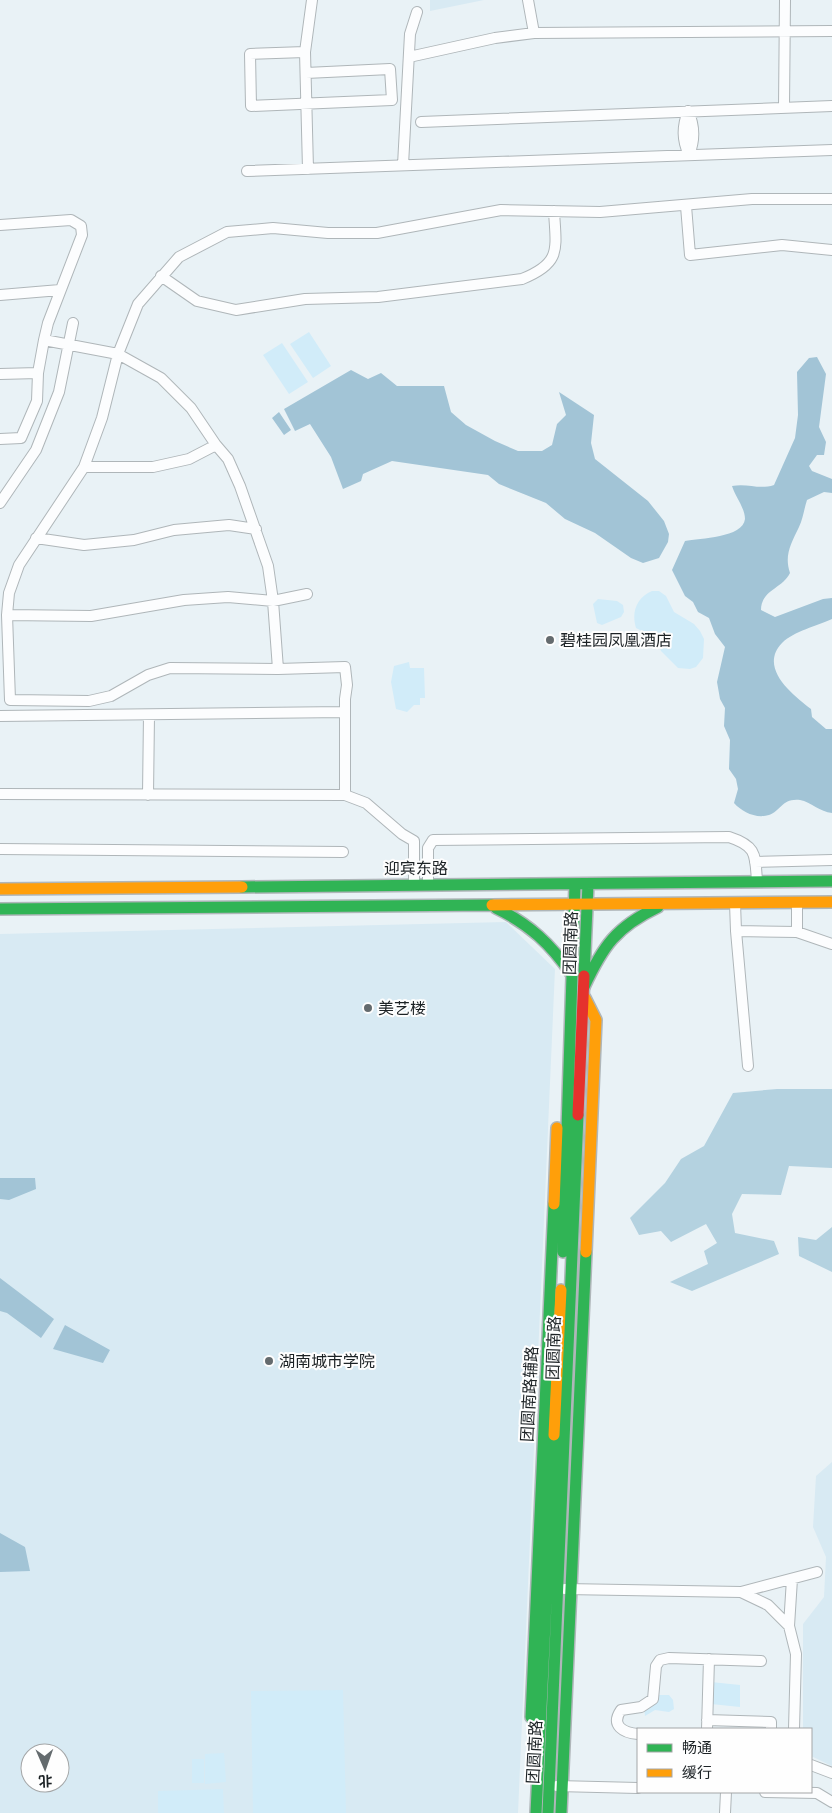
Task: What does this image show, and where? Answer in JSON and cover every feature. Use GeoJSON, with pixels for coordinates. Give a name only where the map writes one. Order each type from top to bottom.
{"type":"FeatureCollection","features":[{"type":"Feature","properties":{"kind":"main road","name":"迎宾东路"},"geometry":{"type":"LineString","coordinates":[[0,889],[832,881]]}},
{"type":"Feature","properties":{"kind":"main road","name":"团圆南路"},"geometry":{"type":"LineString","coordinates":[[536,1813],[562,1264],[575,884]]}},
{"type":"Feature","properties":{"kind":"main road","name":"团圆南路"},"geometry":{"type":"LineString","coordinates":[[548,1813],[565,1589],[588,884]]}},
{"type":"Feature","properties":{"kind":"main road"},"geometry":{"type":"LineString","coordinates":[[0,910],[832,902]]}},
{"type":"Feature","properties":{"kind":"main road"},"geometry":{"type":"LineString","coordinates":[[584,991],[597,959],[613,933],[638,916],[667,904]]}},
{"type":"Feature","properties":{"kind":"main road"},"geometry":{"type":"LineString","coordinates":[[490,905],[520,918],[543,935],[572,978]]}},
{"type":"Feature","properties":{"kind":"main road","name":"团圆南路辅路"},"geometry":{"type":"LineString","coordinates":[[527,1813],[563,988],[572,978]]}},
{"type":"Feature","properties":{"kind":"main road"},"geometry":{"type":"LineString","coordinates":[[561,1813],[565,1589]]}},
{"type":"Feature","properties":{"kind":"street"},"geometry":{"type":"LineString","coordinates":[[308,169],[305,52],[312,0]]}},
{"type":"Feature","properties":{"kind":"street"},"geometry":{"type":"LineString","coordinates":[[528,0],[534,33]]}},
{"type":"Feature","properties":{"kind":"street"},"geometry":{"type":"LineString","coordinates":[[784,107],[785,0]]}},
{"type":"Feature","properties":{"kind":"street"},"geometry":{"type":"LineString","coordinates":[[403,166],[410,34],[417,12]]}},
{"type":"Feature","properties":{"kind":"street"},"geometry":{"type":"LineString","coordinates":[[409,57],[495,38],[534,33],[832,31]]}},
{"type":"Feature","properties":{"kind":"street"},"geometry":{"type":"LineString","coordinates":[[305,52],[250,54],[251,106],[392,100],[390,69],[306,73]]}},
{"type":"Feature","properties":{"kind":"street"},"geometry":{"type":"LineString","coordinates":[[422,122],[832,106]]}},
{"type":"Feature","properties":{"kind":"street"},"geometry":{"type":"LineString","coordinates":[[688,111],[693,122],[694,143],[689,155]]}},
{"type":"Feature","properties":{"kind":"street"},"geometry":{"type":"LineString","coordinates":[[247,171],[832,150]]}},
{"type":"Feature","properties":{"kind":"street"},"geometry":{"type":"LineString","coordinates":[[345,795],[345,712],[347,685],[345,667],[278,669],[170,668],[148,674],[111,696],[89,701],[5,700],[7,615],[10,593],[19,564],[84,467],[102,418],[118,354],[138,304],[179,257],[227,232],[273,228],[328,233],[377,233],[501,210],[600,212],[752,199],[832,199]]}},
{"type":"Feature","properties":{"kind":"street"},"geometry":{"type":"LineString","coordinates":[[686,206],[690,255],[782,245],[832,250]]}},
{"type":"Feature","properties":{"kind":"street"},"geometry":{"type":"LineString","coordinates":[[161,276],[197,301],[236,310],[305,299],[378,297],[522,279],[541,271],[551,260],[555,244],[554,211]]}},
{"type":"Feature","properties":{"kind":"street"},"geometry":{"type":"LineString","coordinates":[[0,225],[71,220],[81,226],[82,235],[48,323],[38,373],[37,402],[21,438],[0,439]]}},
{"type":"Feature","properties":{"kind":"street"},"geometry":{"type":"LineString","coordinates":[[0,295],[60,290]]}},
{"type":"Feature","properties":{"kind":"street"},"geometry":{"type":"LineString","coordinates":[[0,503],[36,450],[59,392],[73,323]]}},
{"type":"Feature","properties":{"kind":"street"},"geometry":{"type":"LineString","coordinates":[[44,340],[118,354],[161,378],[191,408],[228,459],[256,529],[268,566],[273,600],[278,669]]}},
{"type":"Feature","properties":{"kind":"street"},"geometry":{"type":"LineString","coordinates":[[0,374],[38,373]]}},
{"type":"Feature","properties":{"kind":"street"},"geometry":{"type":"LineString","coordinates":[[84,467],[153,467],[189,459],[216,445]]}},
{"type":"Feature","properties":{"kind":"street"},"geometry":{"type":"LineString","coordinates":[[36,538],[84,545],[134,540],[174,530],[229,525],[256,529]]}},
{"type":"Feature","properties":{"kind":"street"},"geometry":{"type":"LineString","coordinates":[[7,615],[91,616],[184,600],[228,597],[273,600],[307,594]]}},
{"type":"Feature","properties":{"kind":"street"},"geometry":{"type":"LineString","coordinates":[[0,716],[345,712]]}},
{"type":"Feature","properties":{"kind":"street"},"geometry":{"type":"LineString","coordinates":[[148,794],[149,715]]}},
{"type":"Feature","properties":{"kind":"street"},"geometry":{"type":"LineString","coordinates":[[0,794],[345,795],[366,803],[402,834],[414,840],[414,884]]}},
{"type":"Feature","properties":{"kind":"street"},"geometry":{"type":"LineString","coordinates":[[428,884],[428,848],[433,840],[729,837],[745,842],[755,856],[757,881]]}},
{"type":"Feature","properties":{"kind":"street"},"geometry":{"type":"LineString","coordinates":[[0,849],[343,852]]}},
{"type":"Feature","properties":{"kind":"street"},"geometry":{"type":"LineString","coordinates":[[755,862],[832,860]]}},
{"type":"Feature","properties":{"kind":"street"},"geometry":{"type":"LineString","coordinates":[[798,902],[798,932]]}},
{"type":"Feature","properties":{"kind":"street"},"geometry":{"type":"LineString","coordinates":[[736,903],[736,931],[748,1066]]}},
{"type":"Feature","properties":{"kind":"street"},"geometry":{"type":"LineString","coordinates":[[736,931],[798,932],[832,944]]}},
{"type":"Feature","properties":{"kind":"street"},"geometry":{"type":"LineString","coordinates":[[565,1589],[741,1592],[817,1572]]}},
{"type":"Feature","properties":{"kind":"street"},"geometry":{"type":"LineString","coordinates":[[792,1579],[789,1626],[796,1654],[794,1728]]}},
{"type":"Feature","properties":{"kind":"street"},"geometry":{"type":"LineString","coordinates":[[741,1592],[768,1605],[789,1626]]}},
{"type":"Feature","properties":{"kind":"street"},"geometry":{"type":"LineString","coordinates":[[637,1734],[624,1732],[617,1722],[618,1715],[621,1710],[642,1707],[653,1699],[656,1666],[660,1660],[668,1658],[760,1661]]}},
{"type":"Feature","properties":{"kind":"street"},"geometry":{"type":"LineString","coordinates":[[709,1659],[707,1724],[771,1722],[771,1728]]}},
{"type":"Feature","properties":{"kind":"street"},"geometry":{"type":"LineString","coordinates":[[812,1765],[832,1773]]}},
{"type":"Feature","properties":{"kind":"street"},"geometry":{"type":"LineString","coordinates":[[549,1786],[637,1788]]}},
{"type":"Feature","properties":{"kind":"street"},"geometry":{"type":"LineString","coordinates":[[725,1813],[726,1793]]}},
{"type":"Feature","properties":{"kind":"street"},"geometry":{"type":"LineString","coordinates":[[812,1793],[816,1793],[832,1802]]}},
{"type":"Feature","properties":{"kind":"shaded area"},"geometry":{"type":"Polygon","coordinates":[[[430,0],[484,0],[430,11],[430,0]]]}},
{"type":"Feature","properties":{"kind":"shaded area"},"geometry":{"type":"Polygon","coordinates":[[[309,332],[331,366],[313,378],[290,344],[309,332]]]}},
{"type":"Feature","properties":{"kind":"shaded area"},"geometry":{"type":"Polygon","coordinates":[[[282,343],[308,382],[289,394],[263,355],[282,343]]]}},
{"type":"Feature","properties":{"kind":"shaded area"},"geometry":{"type":"Polygon","coordinates":[[[817,357],[826,374],[819,427],[826,442],[824,455],[817,455],[809,466],[812,471],[832,479],[832,493],[824,492],[807,500],[800,524],[789,550],[788,567],[790,573],[782,583],[764,598],[761,610],[775,617],[823,599],[832,598],[832,619],[799,632],[787,639],[776,652],[774,662],[781,680],[788,689],[811,709],[812,717],[826,729],[832,729],[832,813],[823,811],[804,801],[794,800],[785,803],[769,815],[759,816],[745,812],[734,803],[738,789],[736,779],[729,769],[730,740],[724,726],[725,708],[720,699],[717,682],[725,647],[715,634],[709,618],[698,612],[693,602],[685,596],[672,570],[685,541],[729,534],[742,525],[745,515],[732,486],[763,487],[774,485],[795,438],[798,415],[797,372],[809,358],[817,357]]]}},
{"type":"Feature","properties":{"kind":"shaded area"},"geometry":{"type":"Polygon","coordinates":[[[351,370],[368,379],[381,373],[397,386],[444,386],[451,412],[466,425],[518,451],[542,451],[552,445],[557,424],[566,415],[559,392],[594,415],[591,443],[595,459],[648,501],[664,521],[669,534],[668,542],[659,558],[643,563],[631,558],[595,533],[565,519],[546,503],[499,484],[488,475],[392,461],[363,474],[361,481],[343,489],[331,457],[310,424],[295,431],[284,409],[351,370]]]}},
{"type":"Feature","properties":{"kind":"shaded area"},"geometry":{"type":"Polygon","coordinates":[[[279,412],[291,430],[284,435],[272,418],[279,412]]]}},
{"type":"Feature","properties":{"kind":"shaded area"},"geometry":{"type":"Polygon","coordinates":[[[652,591],[659,591],[666,596],[674,612],[694,624],[700,631],[704,639],[703,658],[696,667],[690,669],[678,668],[661,651],[656,638],[636,628],[634,616],[636,606],[642,597],[652,591]]]}},
{"type":"Feature","properties":{"kind":"shaded area"},"geometry":{"type":"Polygon","coordinates":[[[598,599],[617,601],[623,605],[624,612],[621,617],[602,625],[597,623],[593,604],[598,599]]]}},
{"type":"Feature","properties":{"kind":"shaded area"},"geometry":{"type":"Polygon","coordinates":[[[409,662],[410,668],[424,668],[425,698],[420,698],[420,705],[414,705],[407,712],[396,709],[391,682],[394,666],[409,662]]]}},
{"type":"Feature","properties":{"kind":"shaded area","name":"湖南城市学院"},"geometry":{"type":"Polygon","coordinates":[[[506,922],[555,969],[518,1813],[0,1813],[0,934],[506,922]]]}},
{"type":"Feature","properties":{"kind":"shaded area"},"geometry":{"type":"Polygon","coordinates":[[[777,1089],[832,1089],[832,1168],[789,1166],[781,1195],[742,1194],[732,1214],[735,1233],[774,1241],[779,1254],[692,1291],[670,1282],[708,1264],[704,1251],[717,1243],[706,1224],[671,1242],[661,1231],[639,1235],[630,1218],[665,1183],[681,1159],[704,1146],[733,1093],[777,1089]]]}},
{"type":"Feature","properties":{"kind":"shaded area"},"geometry":{"type":"Polygon","coordinates":[[[0,1178],[35,1178],[36,1189],[9,1200],[0,1199],[0,1178]]]}},
{"type":"Feature","properties":{"kind":"shaded area"},"geometry":{"type":"Polygon","coordinates":[[[832,1227],[832,1272],[799,1256],[798,1237],[816,1240],[832,1227]]]}},
{"type":"Feature","properties":{"kind":"shaded area"},"geometry":{"type":"Polygon","coordinates":[[[0,1278],[54,1319],[41,1338],[7,1313],[0,1311],[0,1278]]]}},
{"type":"Feature","properties":{"kind":"shaded area"},"geometry":{"type":"Polygon","coordinates":[[[65,1325],[110,1350],[103,1363],[53,1349],[65,1325]]]}},
{"type":"Feature","properties":{"kind":"shaded area"},"geometry":{"type":"Polygon","coordinates":[[[832,1462],[832,1766],[812,1756],[812,1728],[803,1728],[803,1624],[824,1597],[826,1557],[813,1527],[816,1476],[832,1462]]]}},
{"type":"Feature","properties":{"kind":"shaded area"},"geometry":{"type":"Polygon","coordinates":[[[0,1533],[25,1547],[30,1571],[0,1572],[0,1533]]]}},
{"type":"Feature","properties":{"kind":"shaded area"},"geometry":{"type":"Polygon","coordinates":[[[711,1682],[740,1685],[740,1707],[711,1704],[711,1682]]]}},
{"type":"Feature","properties":{"kind":"shaded area"},"geometry":{"type":"Polygon","coordinates":[[[343,1690],[346,1813],[253,1813],[251,1691],[343,1690]]]}},
{"type":"Feature","properties":{"kind":"shaded area"},"geometry":{"type":"Polygon","coordinates":[[[657,1695],[669,1695],[673,1700],[674,1709],[669,1712],[655,1710],[645,1716],[644,1708],[657,1695]]]}},
{"type":"Feature","properties":{"kind":"shaded area"},"geometry":{"type":"Polygon","coordinates":[[[224,1753],[226,1782],[205,1784],[205,1754],[224,1753]]]}},
{"type":"Feature","properties":{"kind":"shaded area"},"geometry":{"type":"Polygon","coordinates":[[[192,1759],[204,1759],[204,1783],[192,1783],[192,1759]]]}},
{"type":"Feature","properties":{"kind":"shaded area"},"geometry":{"type":"Polygon","coordinates":[[[223,1789],[224,1813],[158,1813],[158,1791],[223,1789]]]}},
{"type":"Feature","properties":{"kind":"traffic: fast"},"geometry":{"type":"LineString","coordinates":[[242,887],[832,881]]}},
{"type":"Feature","properties":{"kind":"traffic: fast"},"geometry":{"type":"LineString","coordinates":[[563,1252],[575,884]]}},
{"type":"Feature","properties":{"kind":"traffic: fast"},"geometry":{"type":"LineString","coordinates":[[584,976],[588,884]]}},
{"type":"Feature","properties":{"kind":"traffic: fast"},"geometry":{"type":"LineString","coordinates":[[0,909],[492,905]]}},
{"type":"Feature","properties":{"kind":"traffic: fast"},"geometry":{"type":"LineString","coordinates":[[584,987],[598,960],[612,939],[631,922],[658,907]]}},
{"type":"Feature","properties":{"kind":"traffic: fast"},"geometry":{"type":"LineString","coordinates":[[496,908],[529,928],[547,944],[572,975]]}},
{"type":"Feature","properties":{"kind":"traffic: fast"},"geometry":{"type":"LineString","coordinates":[[548,1813],[578,1115]]}},
{"type":"Feature","properties":{"kind":"traffic: fast"},"geometry":{"type":"LineString","coordinates":[[531,1717],[554,1204]]}},
{"type":"Feature","properties":{"kind":"traffic: fast"},"geometry":{"type":"LineString","coordinates":[[561,1813],[586,1252]]}},
{"type":"Feature","properties":{"kind":"traffic: fast"},"geometry":{"type":"LineString","coordinates":[[536,1813],[554,1435]]}},
{"type":"Feature","properties":{"kind":"traffic: slow"},"geometry":{"type":"LineString","coordinates":[[0,889],[242,887]]}},
{"type":"Feature","properties":{"kind":"traffic: slow"},"geometry":{"type":"LineString","coordinates":[[492,905],[832,902]]}},
{"type":"Feature","properties":{"kind":"traffic: slow"},"geometry":{"type":"LineString","coordinates":[[585,998],[596,1020],[586,1252]]}},
{"type":"Feature","properties":{"kind":"traffic: slow"},"geometry":{"type":"LineString","coordinates":[[554,1204],[557,1128]]}},
{"type":"Feature","properties":{"kind":"traffic: slow"},"geometry":{"type":"LineString","coordinates":[[554,1435],[561,1290]]}},
{"type":"Feature","properties":{"kind":"traffic: jam"},"geometry":{"type":"LineString","coordinates":[[578,1115],[584,976]]}},
{"type":"Feature","properties":{"kind":"place","name":"碧桂园凤凰酒店"},"geometry":{"type":"Point","coordinates":[550,640]}},
{"type":"Feature","properties":{"kind":"place","name":"美艺楼"},"geometry":{"type":"Point","coordinates":[368,1008]}},
{"type":"Feature","properties":{"kind":"place","name":"湖南城市学院"},"geometry":{"type":"Point","coordinates":[269,1361]}}]}
